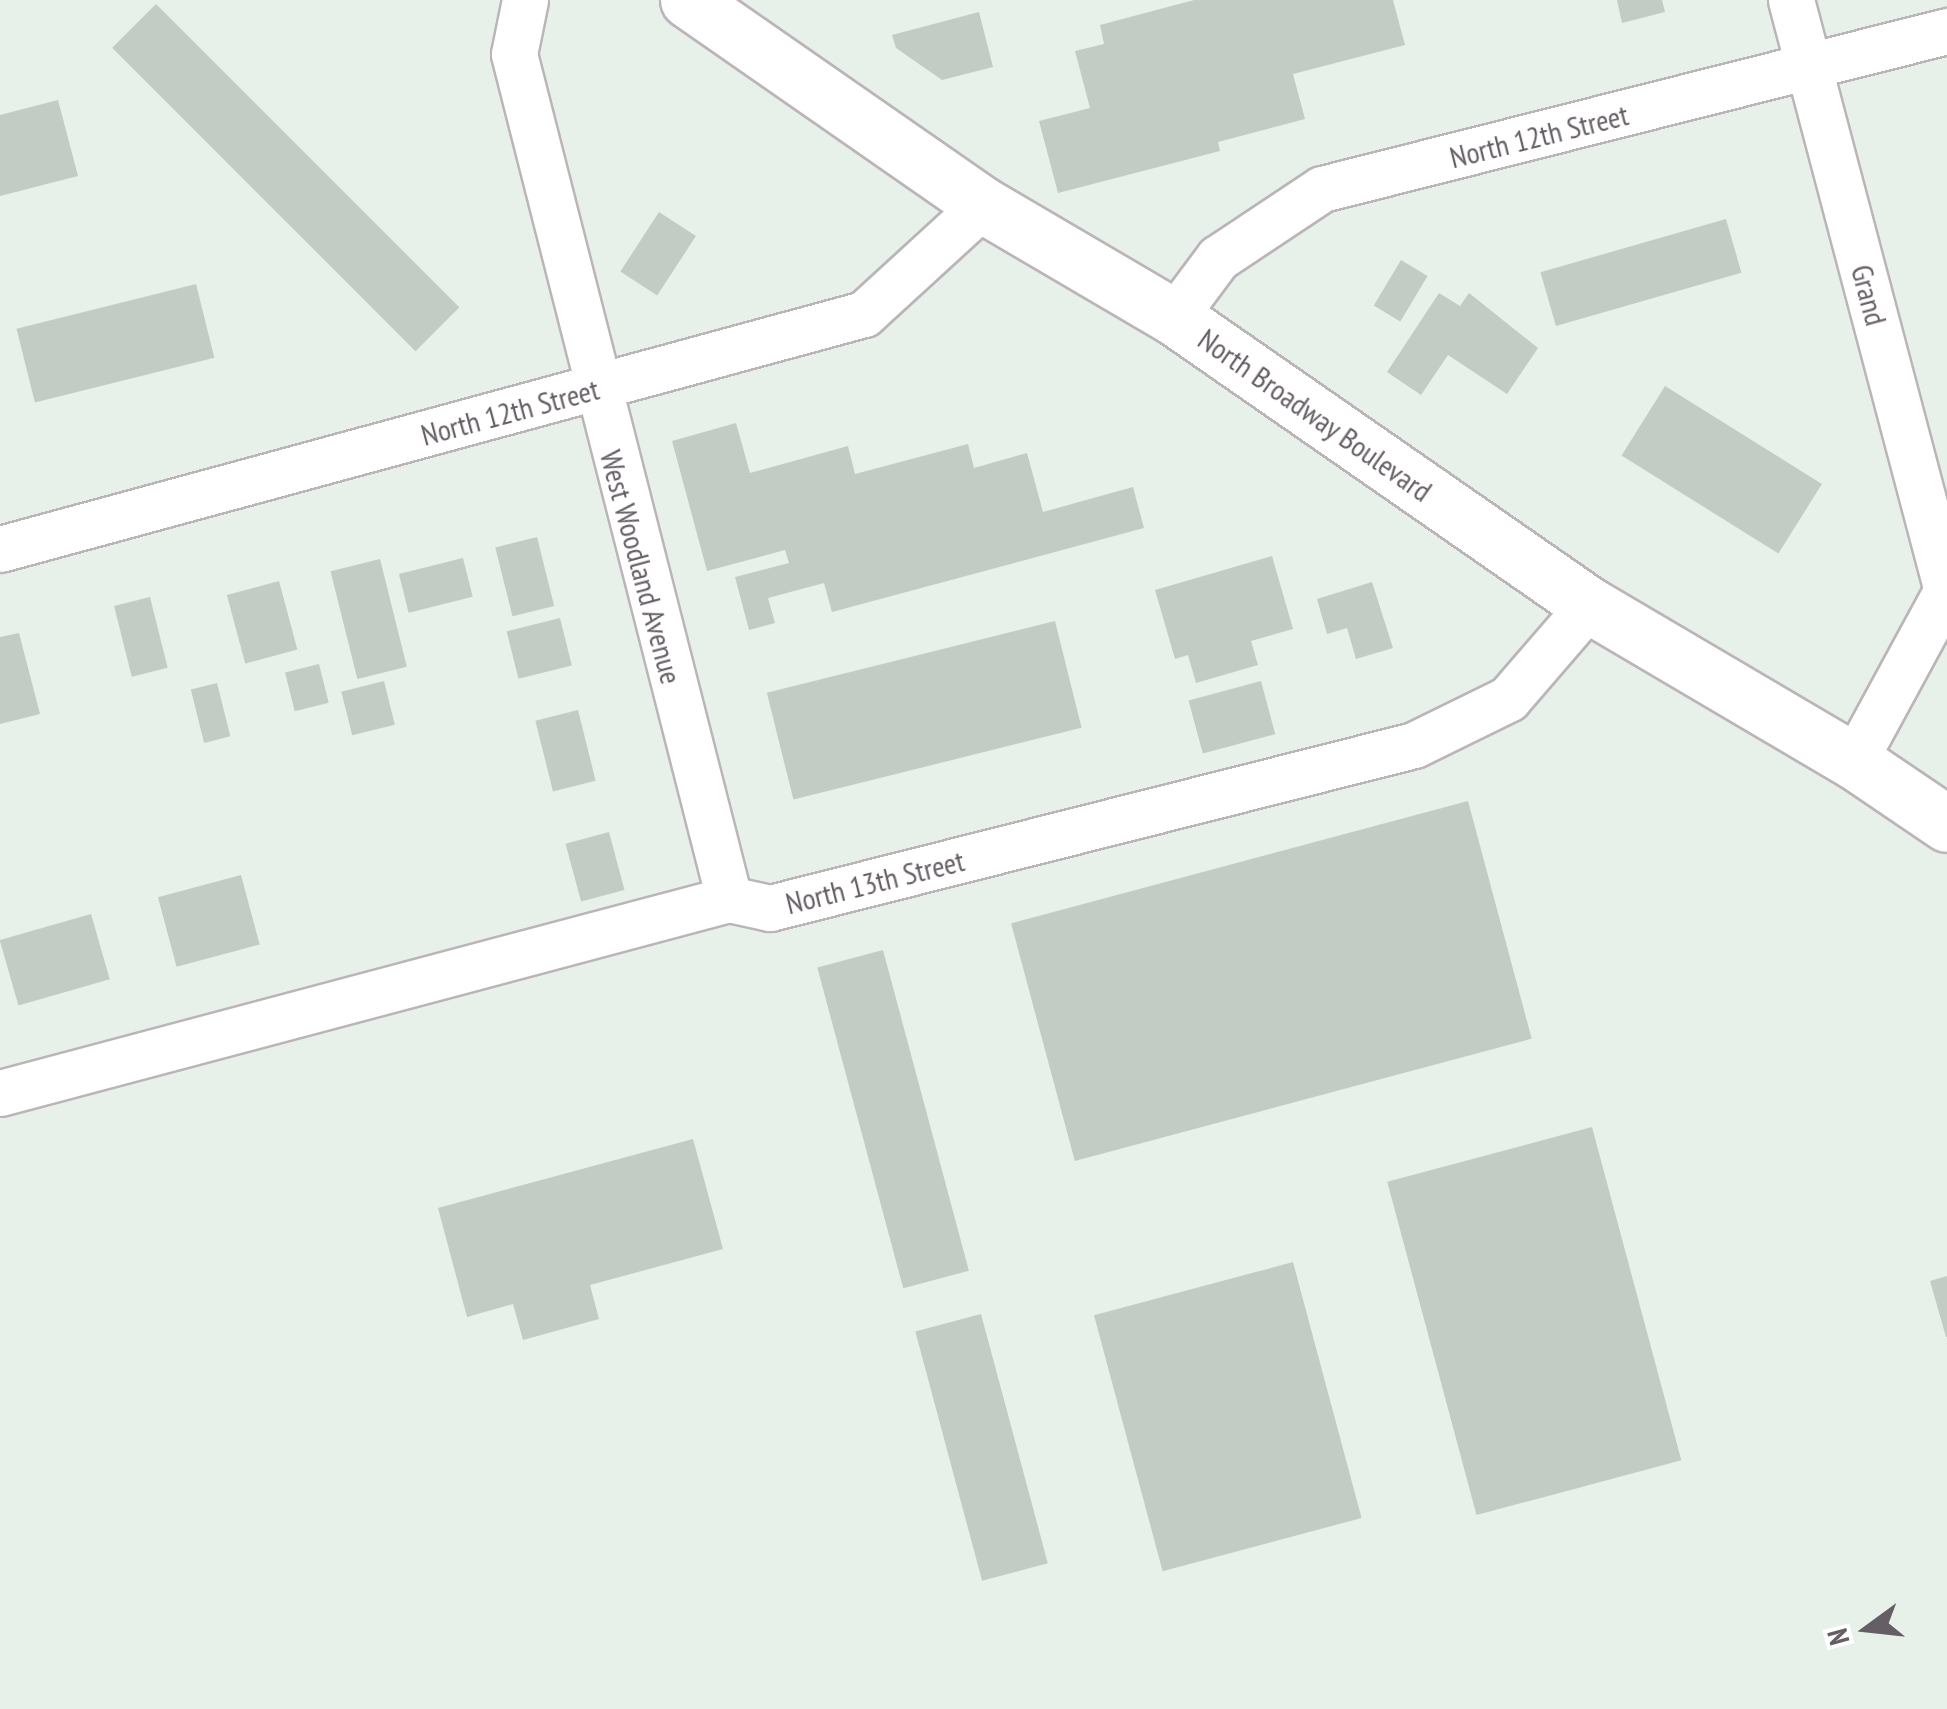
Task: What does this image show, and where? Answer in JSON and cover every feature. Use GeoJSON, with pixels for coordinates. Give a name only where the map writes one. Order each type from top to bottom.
{"type":"FeatureCollection","features":[{"type":"Feature","properties":{"kind":"main road","name":"North Broadway Boulevard"},"geometry":{"type":"LineString","coordinates":[[688,0],[983,204],[1174,317],[1589,606],[1854,761],[1947,824]]}},
{"type":"Feature","properties":{"kind":"street","name":"West Woodland Avenue"},"geometry":{"type":"LineString","coordinates":[[525,0],[514,54],[595,390],[728,899]]}},
{"type":"Feature","properties":{"kind":"street","name":"Grand"},"geometry":{"type":"LineString","coordinates":[[1790,0],[1947,590]]}},
{"type":"Feature","properties":{"kind":"street","name":"North 12th Street"},"geometry":{"type":"LineString","coordinates":[[1174,317],[1218,258],[1322,189],[1809,70],[1947,30]]}},
{"type":"Feature","properties":{"kind":"street","name":"North 12th Street"},"geometry":{"type":"LineString","coordinates":[[0,550],[864,314],[983,204]]}},
{"type":"Feature","properties":{"kind":"street"},"geometry":{"type":"LineString","coordinates":[[1854,761],[1947,590]]}},
{"type":"Feature","properties":{"kind":"street","name":"North 13th Street"},"geometry":{"type":"LineString","coordinates":[[0,1092],[728,899],[770,908],[1414,745],[1508,699],[1589,606]]}},
{"type":"Feature","properties":{"kind":"building"},"geometry":{"type":"Polygon","coordinates":[[[1194,0],[1393,0],[1405,45],[1293,74],[1305,119],[1218,142],[1220,151],[1058,193],[1039,121],[1090,108],[1075,51],[1104,44],[1100,25],[1194,0]]]}},
{"type":"Feature","properties":{"kind":"building"},"geometry":{"type":"Polygon","coordinates":[[[1617,0],[1662,0],[1665,12],[1622,23],[1617,0]]]}},
{"type":"Feature","properties":{"kind":"building"},"geometry":{"type":"Polygon","coordinates":[[[156,4],[459,307],[416,351],[112,48],[156,4]]]}},
{"type":"Feature","properties":{"kind":"building"},"geometry":{"type":"Polygon","coordinates":[[[979,12],[993,67],[942,80],[896,48],[892,35],[979,12]]]}},
{"type":"Feature","properties":{"kind":"building"},"geometry":{"type":"Polygon","coordinates":[[[58,100],[78,176],[0,196],[0,115],[58,100]]]}},
{"type":"Feature","properties":{"kind":"building"},"geometry":{"type":"Polygon","coordinates":[[[659,212],[696,236],[657,296],[620,272],[659,212]]]}},
{"type":"Feature","properties":{"kind":"building"},"geometry":{"type":"Polygon","coordinates":[[[1726,219],[1741,273],[1556,326],[1540,272],[1726,219]]]}},
{"type":"Feature","properties":{"kind":"building"},"geometry":{"type":"Polygon","coordinates":[[[1401,260],[1428,276],[1400,321],[1374,305],[1401,260]]]}},
{"type":"Feature","properties":{"kind":"building"},"geometry":{"type":"Polygon","coordinates":[[[196,284],[214,358],[35,402],[16,329],[196,284]]]}},
{"type":"Feature","properties":{"kind":"building"},"geometry":{"type":"Polygon","coordinates":[[[1439,293],[1460,306],[1469,293],[1538,348],[1507,394],[1448,355],[1421,395],[1387,372],[1439,293]]]}},
{"type":"Feature","properties":{"kind":"building"},"geometry":{"type":"Polygon","coordinates":[[[1665,386],[1822,484],[1778,554],[1622,456],[1665,386]]]}},
{"type":"Feature","properties":{"kind":"building"},"geometry":{"type":"Polygon","coordinates":[[[736,423],[750,473],[848,446],[855,474],[968,444],[974,468],[1027,453],[1043,512],[1133,487],[1144,528],[832,612],[824,583],[768,598],[775,623],[749,630],[735,577],[789,563],[785,550],[707,571],[672,441],[736,423]]]}},
{"type":"Feature","properties":{"kind":"building"},"geometry":{"type":"Polygon","coordinates":[[[537,537],[554,606],[512,616],[495,547],[537,537]]]}},
{"type":"Feature","properties":{"kind":"building"},"geometry":{"type":"Polygon","coordinates":[[[1272,556],[1293,629],[1251,641],[1258,665],[1196,683],[1188,655],[1175,659],[1155,590],[1272,556]]]}},
{"type":"Feature","properties":{"kind":"building"},"geometry":{"type":"Polygon","coordinates":[[[463,558],[473,597],[409,613],[399,574],[463,558]]]}},
{"type":"Feature","properties":{"kind":"building"},"geometry":{"type":"Polygon","coordinates":[[[380,559],[407,667],[357,679],[331,571],[380,559]]]}},
{"type":"Feature","properties":{"kind":"building"},"geometry":{"type":"Polygon","coordinates":[[[279,581],[297,650],[245,664],[227,595],[279,581]]]}},
{"type":"Feature","properties":{"kind":"building"},"geometry":{"type":"Polygon","coordinates":[[[1372,582],[1393,648],[1356,659],[1347,628],[1327,634],[1317,599],[1372,582]]]}},
{"type":"Feature","properties":{"kind":"building"},"geometry":{"type":"Polygon","coordinates":[[[150,597],[168,668],[132,677],[114,606],[150,597]]]}},
{"type":"Feature","properties":{"kind":"building"},"geometry":{"type":"Polygon","coordinates":[[[560,618],[572,666],[518,679],[507,631],[560,618]]]}},
{"type":"Feature","properties":{"kind":"building"},"geometry":{"type":"Polygon","coordinates":[[[1055,621],[1082,728],[793,800],[767,693],[1055,621]]]}},
{"type":"Feature","properties":{"kind":"building"},"geometry":{"type":"Polygon","coordinates":[[[19,633],[40,714],[0,724],[0,637],[19,633]]]}},
{"type":"Feature","properties":{"kind":"building"},"geometry":{"type":"Polygon","coordinates":[[[319,664],[329,703],[295,711],[285,672],[319,664]]]}},
{"type":"Feature","properties":{"kind":"building"},"geometry":{"type":"Polygon","coordinates":[[[384,681],[395,725],[352,735],[341,692],[384,681]]]}},
{"type":"Feature","properties":{"kind":"building"},"geometry":{"type":"Polygon","coordinates":[[[1261,681],[1275,734],[1203,754],[1189,700],[1261,681]]]}},
{"type":"Feature","properties":{"kind":"building"},"geometry":{"type":"Polygon","coordinates":[[[217,683],[230,736],[204,743],[191,690],[217,683]]]}},
{"type":"Feature","properties":{"kind":"building"},"geometry":{"type":"Polygon","coordinates":[[[578,710],[596,781],[553,791],[535,721],[578,710]]]}},
{"type":"Feature","properties":{"kind":"building"},"geometry":{"type":"Polygon","coordinates":[[[1468,801],[1532,1039],[1075,1161],[1011,923],[1468,801]]]}},
{"type":"Feature","properties":{"kind":"building"},"geometry":{"type":"Polygon","coordinates":[[[609,832],[625,890],[581,902],[566,844],[609,832]]]}},
{"type":"Feature","properties":{"kind":"building"},"geometry":{"type":"Polygon","coordinates":[[[241,875],[260,945],[177,967],[158,897],[241,875]]]}},
{"type":"Feature","properties":{"kind":"building"},"geometry":{"type":"Polygon","coordinates":[[[91,914],[110,979],[18,1006],[0,940],[91,914]]]}},
{"type":"Feature","properties":{"kind":"building"},"geometry":{"type":"Polygon","coordinates":[[[883,950],[969,1271],[903,1288],[817,968],[883,950]]]}},
{"type":"Feature","properties":{"kind":"building"},"geometry":{"type":"Polygon","coordinates":[[[1592,1127],[1681,1460],[1477,1515],[1387,1182],[1592,1127]]]}},
{"type":"Feature","properties":{"kind":"building"},"geometry":{"type":"Polygon","coordinates":[[[693,1139],[723,1249],[590,1285],[599,1319],[523,1340],[513,1304],[467,1317],[438,1208],[693,1139]]]}},
{"type":"Feature","properties":{"kind":"building"},"geometry":{"type":"Polygon","coordinates":[[[1293,1262],[1362,1518],[1163,1571],[1094,1315],[1293,1262]]]}},
{"type":"Feature","properties":{"kind":"building"},"geometry":{"type":"Polygon","coordinates":[[[1947,1276],[1947,1337],[1946,1337],[1930,1281],[1947,1276]]]}},
{"type":"Feature","properties":{"kind":"building"},"geometry":{"type":"Polygon","coordinates":[[[981,1314],[1048,1563],[982,1581],[915,1332],[981,1314]]]}}]}
